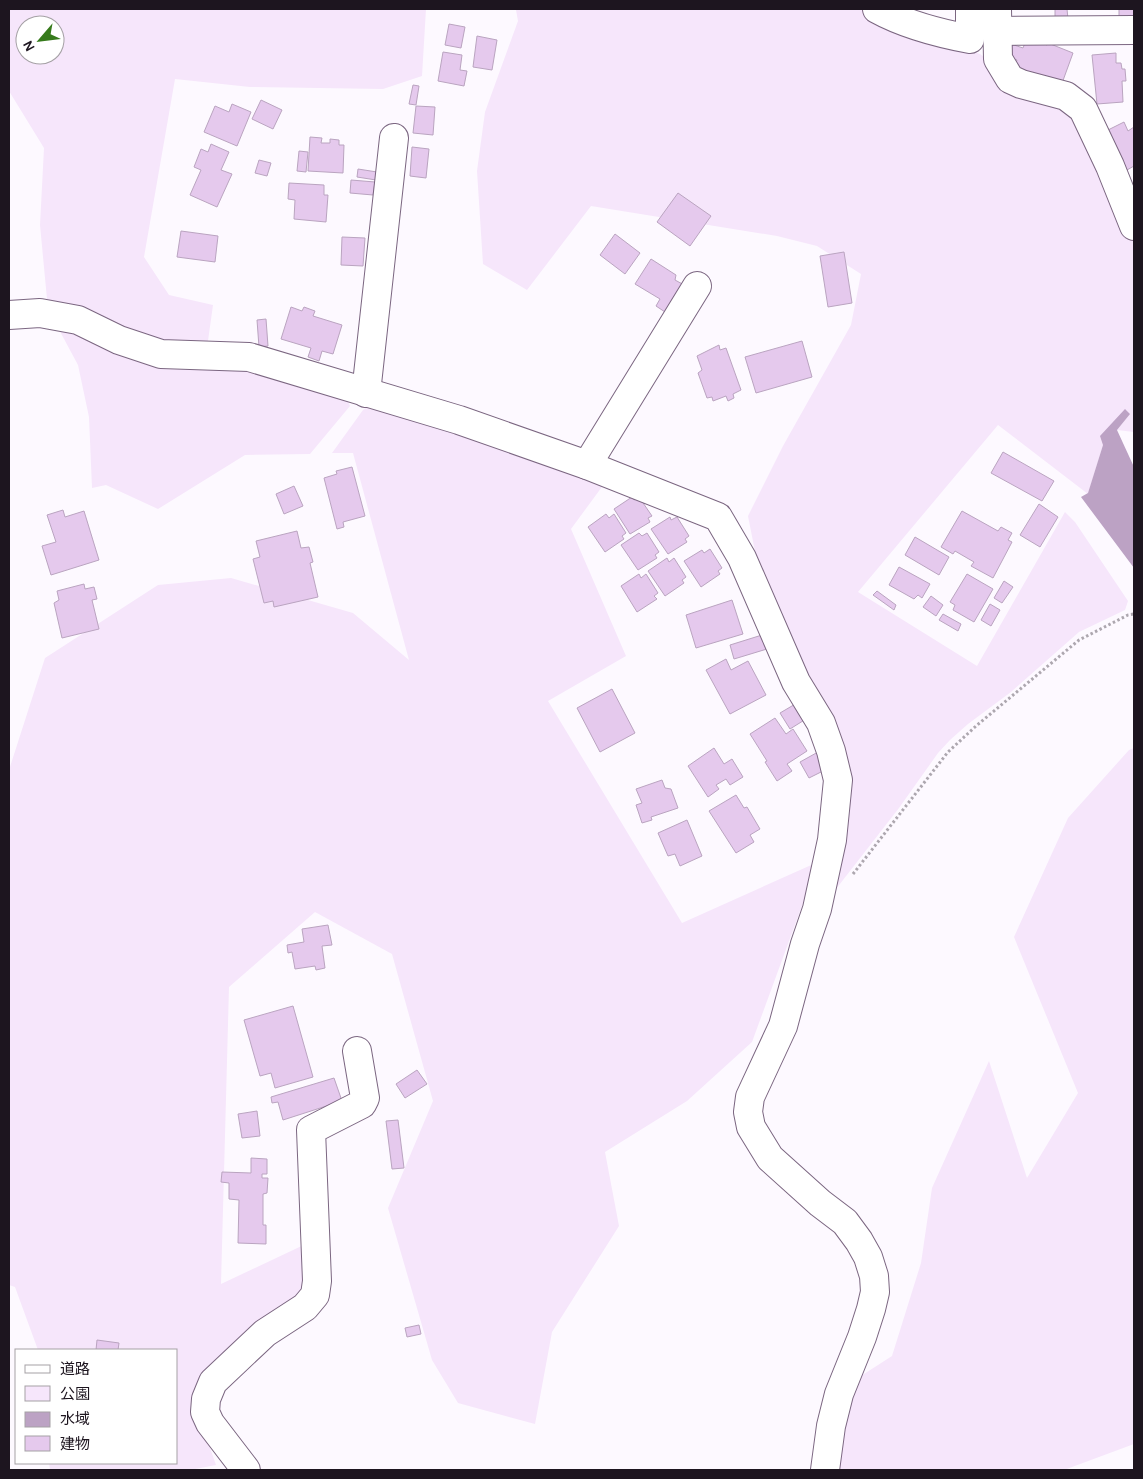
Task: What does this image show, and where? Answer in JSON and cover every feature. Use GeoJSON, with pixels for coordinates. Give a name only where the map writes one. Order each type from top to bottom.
{"type":"FeatureCollection","features":[{"type":"Feature","properties":{"kind":"street"},"geometry":{"type":"LineString","coordinates":[[877,9],[890,16],[940,34],[970,39],[970,9]]}},
{"type":"Feature","properties":{"kind":"street"},"geometry":{"type":"LineString","coordinates":[[1134,30],[997,20],[998,59],[1010,79],[1021,84],[1066,96],[1083,109],[1110,166],[1126,189],[1134,226]]}},
{"type":"Feature","properties":{"kind":"street"},"geometry":{"type":"LineString","coordinates":[[366,393],[394,138]]}},
{"type":"Feature","properties":{"kind":"street"},"geometry":{"type":"LineString","coordinates":[[587,465],[697,286]]}},
{"type":"Feature","properties":{"kind":"street"},"geometry":{"type":"LineString","coordinates":[[9,315],[40,313],[78,320],[119,340],[160,354],[249,357],[459,420],[587,465],[718,517],[742,558],[796,682],[821,723],[831,751],[838,780],[832,840],[817,909],[805,944],[783,1026],[750,1097],[748,1112],[751,1127],[770,1158],[820,1203],[845,1222],[868,1257],[874,1276],[875,1292],[871,1309],[839,1394],[831,1426],[825,1470]]}},
{"type":"Feature","properties":{"kind":"street"},"geometry":{"type":"LineString","coordinates":[[246,1470],[210,1423],[205,1412],[206,1399],[213,1382],[258,1339],[305,1307],[315,1295],[317,1282],[310,1130],[362,1104],[364,1098],[357,1051]]}},
{"type":"Feature","properties":{"kind":"path"},"geometry":{"type":"LineString","coordinates":[[852,875],[948,752],[976,726],[1079,640],[1128,615],[1134,614]]}},
{"type":"Feature","properties":{"kind":"green space"},"geometry":{"type":"Polygon","coordinates":[[[9,9],[426,9],[422,76],[383,89],[250,87],[175,79],[144,257],[169,295],[213,305],[207,348],[168,345],[47,299],[40,225],[44,148],[9,91],[9,9]]]}},
{"type":"Feature","properties":{"kind":"green space"},"geometry":{"type":"Polygon","coordinates":[[[863,9],[980,54],[993,64],[1064,102],[1134,239],[1134,432],[1117,430],[1130,414],[1103,445],[1088,494],[998,425],[858,592],[977,666],[1065,512],[1075,522],[1128,601],[1125,610],[1079,632],[1011,692],[950,740],[938,753],[899,808],[836,889],[832,885],[842,783],[760,577],[748,516],[783,446],[851,325],[861,274],[817,246],[777,236],[591,206],[527,290],[483,264],[477,171],[485,112],[518,21],[516,10],[863,9]]]}},
{"type":"Feature","properties":{"kind":"green space"},"geometry":{"type":"Polygon","coordinates":[[[56,324],[251,366],[345,395],[350,406],[310,454],[245,455],[158,509],[106,485],[92,488],[89,417],[78,365],[56,324]]]}},
{"type":"Feature","properties":{"kind":"green space"},"geometry":{"type":"Polygon","coordinates":[[[372,404],[607,480],[571,529],[626,656],[548,701],[682,923],[818,862],[752,1042],[687,1101],[605,1152],[619,1226],[552,1332],[535,1424],[458,1403],[432,1360],[388,1208],[433,1101],[392,954],[315,912],[229,987],[221,1284],[310,1242],[307,1291],[199,1416],[216,1465],[190,1470],[50,1470],[49,1464],[178,1464],[178,1349],[38,1349],[15,1287],[9,1285],[9,770],[45,658],[158,585],[231,578],[353,613],[409,660],[353,453],[332,453],[363,410],[372,404]]]}},
{"type":"Feature","properties":{"kind":"green space"},"geometry":{"type":"Polygon","coordinates":[[[1134,748],[1134,1444],[1064,1470],[834,1470],[850,1383],[892,1356],[921,1263],[932,1188],[989,1061],[1027,1178],[1078,1093],[1014,937],[1068,818],[1129,750],[1134,748]]]}},
{"type":"Feature","properties":{"kind":"water"},"geometry":{"type":"Polygon","coordinates":[[[1125,409],[1130,414],[1117,430],[1134,467],[1134,568],[1081,497],[1088,493],[1103,445],[1100,436],[1125,409]]]}},
{"type":"Feature","properties":{"kind":"building"},"geometry":{"type":"Polygon","coordinates":[[[1055,9],[1067,9],[1068,19],[1055,20],[1055,9]]]}},
{"type":"Feature","properties":{"kind":"building"},"geometry":{"type":"Polygon","coordinates":[[[1119,9],[1134,9],[1134,22],[1119,22],[1119,9]]]}},
{"type":"Feature","properties":{"kind":"building"},"geometry":{"type":"Polygon","coordinates":[[[449,24],[465,27],[461,48],[445,45],[449,24]]]}},
{"type":"Feature","properties":{"kind":"building"},"geometry":{"type":"Polygon","coordinates":[[[477,36],[497,40],[492,70],[473,67],[477,36]]]}},
{"type":"Feature","properties":{"kind":"building"},"geometry":{"type":"Polygon","coordinates":[[[1027,38],[1047,45],[1048,43],[1073,53],[1061,86],[1014,68],[1017,60],[1007,56],[1011,44],[1023,48],[1027,38]]]}},
{"type":"Feature","properties":{"kind":"building"},"geometry":{"type":"Polygon","coordinates":[[[443,52],[462,55],[460,70],[467,71],[464,86],[438,81],[443,52]]]}},
{"type":"Feature","properties":{"kind":"building"},"geometry":{"type":"Polygon","coordinates":[[[1116,53],[1116,63],[1121,63],[1122,69],[1125,69],[1126,81],[1122,81],[1123,102],[1097,104],[1092,55],[1116,53]]]}},
{"type":"Feature","properties":{"kind":"building"},"geometry":{"type":"Polygon","coordinates":[[[413,85],[419,86],[416,105],[409,104],[413,85]]]}},
{"type":"Feature","properties":{"kind":"building"},"geometry":{"type":"Polygon","coordinates":[[[261,100],[282,110],[273,129],[252,119],[261,100]]]}},
{"type":"Feature","properties":{"kind":"building"},"geometry":{"type":"Polygon","coordinates":[[[232,104],[251,112],[237,146],[204,132],[215,106],[229,112],[232,104]]]}},
{"type":"Feature","properties":{"kind":"building"},"geometry":{"type":"Polygon","coordinates":[[[416,106],[435,107],[433,135],[413,133],[416,106]]]}},
{"type":"Feature","properties":{"kind":"building"},"geometry":{"type":"Polygon","coordinates":[[[1124,122],[1128,131],[1134,127],[1134,166],[1127,170],[1104,132],[1124,122]]]}},
{"type":"Feature","properties":{"kind":"building"},"geometry":{"type":"Polygon","coordinates":[[[310,137],[322,138],[321,143],[330,143],[330,139],[339,140],[339,145],[344,145],[343,173],[308,171],[310,137]]]}},
{"type":"Feature","properties":{"kind":"building"},"geometry":{"type":"Polygon","coordinates":[[[211,144],[229,152],[221,170],[232,174],[217,207],[190,195],[201,170],[194,167],[201,149],[208,152],[211,144]]]}},
{"type":"Feature","properties":{"kind":"building"},"geometry":{"type":"Polygon","coordinates":[[[412,147],[429,149],[426,178],[410,176],[412,147]]]}},
{"type":"Feature","properties":{"kind":"building"},"geometry":{"type":"Polygon","coordinates":[[[299,151],[308,152],[306,172],[297,171],[299,151]]]}},
{"type":"Feature","properties":{"kind":"building"},"geometry":{"type":"Polygon","coordinates":[[[259,160],[271,163],[267,176],[255,173],[259,160]]]}},
{"type":"Feature","properties":{"kind":"building"},"geometry":{"type":"Polygon","coordinates":[[[358,169],[377,172],[376,180],[357,177],[358,169]]]}},
{"type":"Feature","properties":{"kind":"building"},"geometry":{"type":"Polygon","coordinates":[[[351,180],[375,182],[373,195],[350,193],[351,180]]]}},
{"type":"Feature","properties":{"kind":"building"},"geometry":{"type":"Polygon","coordinates":[[[289,183],[324,185],[324,195],[328,195],[326,222],[294,219],[295,200],[288,199],[289,183]]]}},
{"type":"Feature","properties":{"kind":"building"},"geometry":{"type":"Polygon","coordinates":[[[678,193],[711,216],[690,246],[657,222],[678,193]]]}},
{"type":"Feature","properties":{"kind":"building"},"geometry":{"type":"Polygon","coordinates":[[[181,231],[218,236],[215,262],[177,257],[181,231]]]}},
{"type":"Feature","properties":{"kind":"building"},"geometry":{"type":"Polygon","coordinates":[[[615,234],[640,253],[625,274],[600,255],[615,234]]]}},
{"type":"Feature","properties":{"kind":"building"},"geometry":{"type":"Polygon","coordinates":[[[342,237],[365,238],[363,266],[341,265],[342,237]]]}},
{"type":"Feature","properties":{"kind":"building"},"geometry":{"type":"Polygon","coordinates":[[[844,252],[852,303],[828,307],[820,256],[844,252]]]}},
{"type":"Feature","properties":{"kind":"building"},"geometry":{"type":"Polygon","coordinates":[[[651,259],[676,275],[675,280],[686,286],[668,314],[656,306],[660,299],[635,284],[651,259]]]}},
{"type":"Feature","properties":{"kind":"building"},"geometry":{"type":"Polygon","coordinates":[[[291,307],[302,311],[304,307],[315,311],[313,316],[342,325],[333,354],[322,351],[319,361],[308,357],[311,348],[281,339],[291,307]]]}},
{"type":"Feature","properties":{"kind":"building"},"geometry":{"type":"Polygon","coordinates":[[[266,319],[268,346],[259,347],[257,320],[266,319]]]}},
{"type":"Feature","properties":{"kind":"building"},"geometry":{"type":"Polygon","coordinates":[[[802,341],[812,377],[756,393],[745,357],[802,341]]]}},
{"type":"Feature","properties":{"kind":"building"},"geometry":{"type":"Polygon","coordinates":[[[719,345],[720,350],[726,348],[741,390],[733,394],[734,398],[728,401],[726,396],[713,401],[712,397],[707,398],[698,373],[702,370],[697,356],[719,345]]]}},
{"type":"Feature","properties":{"kind":"building"},"geometry":{"type":"Polygon","coordinates":[[[1003,452],[1054,481],[1042,501],[991,473],[1003,452]]]}},
{"type":"Feature","properties":{"kind":"building"},"geometry":{"type":"Polygon","coordinates":[[[352,467],[365,516],[343,522],[344,527],[337,529],[324,478],[337,474],[336,471],[352,467]]]}},
{"type":"Feature","properties":{"kind":"building"},"geometry":{"type":"Polygon","coordinates":[[[294,486],[303,506],[284,514],[276,494],[294,486]]]}},
{"type":"Feature","properties":{"kind":"building"},"geometry":{"type":"Polygon","coordinates":[[[632,497],[634,500],[639,497],[652,516],[648,518],[650,522],[630,534],[614,509],[632,497]]]}},
{"type":"Feature","properties":{"kind":"building"},"geometry":{"type":"Polygon","coordinates":[[[1039,504],[1058,517],[1040,547],[1020,535],[1039,504]]]}},
{"type":"Feature","properties":{"kind":"building"},"geometry":{"type":"Polygon","coordinates":[[[63,510],[65,517],[84,511],[99,560],[51,575],[42,546],[56,542],[47,515],[63,510]]]}},
{"type":"Feature","properties":{"kind":"building"},"geometry":{"type":"Polygon","coordinates":[[[962,511],[998,531],[1001,527],[1012,533],[1008,540],[1012,542],[993,578],[971,566],[974,562],[955,551],[953,554],[941,547],[962,511]]]}},
{"type":"Feature","properties":{"kind":"building"},"geometry":{"type":"Polygon","coordinates":[[[606,514],[609,518],[614,514],[626,533],[622,536],[624,539],[605,552],[588,527],[606,514]]]}},
{"type":"Feature","properties":{"kind":"building"},"geometry":{"type":"Polygon","coordinates":[[[670,517],[671,520],[677,517],[689,536],[685,539],[687,542],[668,554],[651,529],[670,517]]]}},
{"type":"Feature","properties":{"kind":"building"},"geometry":{"type":"Polygon","coordinates":[[[297,531],[301,548],[309,547],[313,562],[310,563],[318,597],[274,607],[273,601],[264,603],[253,559],[260,557],[256,541],[297,531]]]}},
{"type":"Feature","properties":{"kind":"building"},"geometry":{"type":"Polygon","coordinates":[[[639,533],[642,536],[647,533],[659,552],[655,555],[657,558],[638,570],[621,545],[639,533]]]}},
{"type":"Feature","properties":{"kind":"building"},"geometry":{"type":"Polygon","coordinates":[[[915,537],[949,557],[939,575],[905,555],[915,537]]]}},
{"type":"Feature","properties":{"kind":"building"},"geometry":{"type":"Polygon","coordinates":[[[710,549],[722,568],[718,571],[720,574],[701,587],[684,561],[702,550],[704,553],[710,549]]]}},
{"type":"Feature","properties":{"kind":"building"},"geometry":{"type":"Polygon","coordinates":[[[667,558],[669,562],[674,558],[686,577],[682,580],[684,583],[665,596],[648,571],[667,558]]]}},
{"type":"Feature","properties":{"kind":"building"},"geometry":{"type":"Polygon","coordinates":[[[899,567],[930,584],[922,598],[918,595],[914,599],[889,585],[899,567]]]}},
{"type":"Feature","properties":{"kind":"building"},"geometry":{"type":"Polygon","coordinates":[[[639,574],[641,578],[646,574],[658,593],[654,596],[657,599],[637,612],[621,586],[639,574]]]}},
{"type":"Feature","properties":{"kind":"building"},"geometry":{"type":"Polygon","coordinates":[[[967,574],[993,589],[974,622],[953,610],[955,605],[950,602],[967,574]]]}},
{"type":"Feature","properties":{"kind":"building"},"geometry":{"type":"Polygon","coordinates":[[[1004,581],[1013,587],[1002,603],[994,598],[1004,581]]]}},
{"type":"Feature","properties":{"kind":"building"},"geometry":{"type":"Polygon","coordinates":[[[84,584],[85,589],[94,587],[97,599],[92,600],[99,629],[62,638],[54,603],[59,600],[57,591],[84,584]]]}},
{"type":"Feature","properties":{"kind":"building"},"geometry":{"type":"Polygon","coordinates":[[[877,591],[896,605],[894,610],[873,595],[877,591]]]}},
{"type":"Feature","properties":{"kind":"building"},"geometry":{"type":"Polygon","coordinates":[[[931,596],[943,605],[936,616],[923,607],[931,596]]]}},
{"type":"Feature","properties":{"kind":"building"},"geometry":{"type":"Polygon","coordinates":[[[732,600],[743,634],[696,648],[686,615],[732,600]]]}},
{"type":"Feature","properties":{"kind":"building"},"geometry":{"type":"Polygon","coordinates":[[[990,604],[1000,610],[991,626],[981,620],[990,604]]]}},
{"type":"Feature","properties":{"kind":"building"},"geometry":{"type":"Polygon","coordinates":[[[943,614],[961,624],[958,631],[939,620],[943,614]]]}},
{"type":"Feature","properties":{"kind":"building"},"geometry":{"type":"Polygon","coordinates":[[[762,635],[767,649],[734,659],[730,645],[762,635]]]}},
{"type":"Feature","properties":{"kind":"building"},"geometry":{"type":"Polygon","coordinates":[[[726,659],[731,670],[748,661],[766,695],[730,714],[706,670],[726,659]]]}},
{"type":"Feature","properties":{"kind":"building"},"geometry":{"type":"Polygon","coordinates":[[[612,689],[635,733],[600,752],[577,708],[612,689]]]}},
{"type":"Feature","properties":{"kind":"building"},"geometry":{"type":"Polygon","coordinates":[[[797,703],[806,719],[790,729],[780,713],[797,703]]]}},
{"type":"Feature","properties":{"kind":"building"},"geometry":{"type":"Polygon","coordinates":[[[775,718],[786,734],[793,729],[807,751],[787,764],[792,771],[777,781],[750,734],[775,718]]]}},
{"type":"Feature","properties":{"kind":"building"},"geometry":{"type":"Polygon","coordinates":[[[714,748],[724,764],[732,759],[743,777],[730,785],[726,779],[716,785],[719,789],[708,797],[688,766],[714,748]]]}},
{"type":"Feature","properties":{"kind":"building"},"geometry":{"type":"Polygon","coordinates":[[[818,752],[827,769],[809,778],[800,762],[818,752]]]}},
{"type":"Feature","properties":{"kind":"building"},"geometry":{"type":"Polygon","coordinates":[[[662,780],[665,788],[671,789],[678,808],[651,817],[652,820],[642,823],[636,805],[642,803],[636,789],[662,780]]]}},
{"type":"Feature","properties":{"kind":"building"},"geometry":{"type":"Polygon","coordinates":[[[736,795],[744,808],[747,807],[760,829],[750,835],[754,842],[736,853],[709,811],[736,795]]]}},
{"type":"Feature","properties":{"kind":"building"},"geometry":{"type":"Polygon","coordinates":[[[687,820],[702,856],[680,866],[675,854],[668,856],[658,833],[687,820]]]}},
{"type":"Feature","properties":{"kind":"building"},"geometry":{"type":"Polygon","coordinates":[[[328,925],[332,945],[322,946],[325,968],[316,970],[315,966],[295,969],[292,952],[288,953],[287,945],[304,942],[302,929],[328,925]]]}},
{"type":"Feature","properties":{"kind":"building"},"geometry":{"type":"Polygon","coordinates":[[[293,1006],[313,1077],[275,1088],[271,1073],[260,1076],[244,1020],[293,1006]]]}},
{"type":"Feature","properties":{"kind":"building"},"geometry":{"type":"Polygon","coordinates":[[[417,1070],[427,1084],[405,1098],[396,1084],[417,1070]]]}},
{"type":"Feature","properties":{"kind":"building"},"geometry":{"type":"Polygon","coordinates":[[[334,1078],[342,1101],[283,1120],[278,1102],[272,1103],[271,1097],[334,1078]]]}},
{"type":"Feature","properties":{"kind":"building"},"geometry":{"type":"Polygon","coordinates":[[[257,1111],[260,1136],[242,1138],[238,1114],[257,1111]]]}},
{"type":"Feature","properties":{"kind":"building"},"geometry":{"type":"Polygon","coordinates":[[[398,1120],[404,1168],[392,1169],[386,1121],[398,1120]]]}},
{"type":"Feature","properties":{"kind":"building"},"geometry":{"type":"Polygon","coordinates":[[[251,1158],[267,1159],[267,1174],[262,1174],[262,1178],[268,1178],[267,1193],[263,1194],[263,1225],[266,1225],[266,1244],[238,1243],[239,1200],[229,1199],[229,1183],[221,1182],[222,1172],[251,1173],[251,1158]]]}},
{"type":"Feature","properties":{"kind":"building"},"geometry":{"type":"Polygon","coordinates":[[[419,1325],[421,1334],[407,1337],[405,1328],[419,1325]]]}},
{"type":"Feature","properties":{"kind":"building"},"geometry":{"type":"Polygon","coordinates":[[[97,1340],[119,1343],[118,1349],[96,1349],[97,1340]]]}}]}
